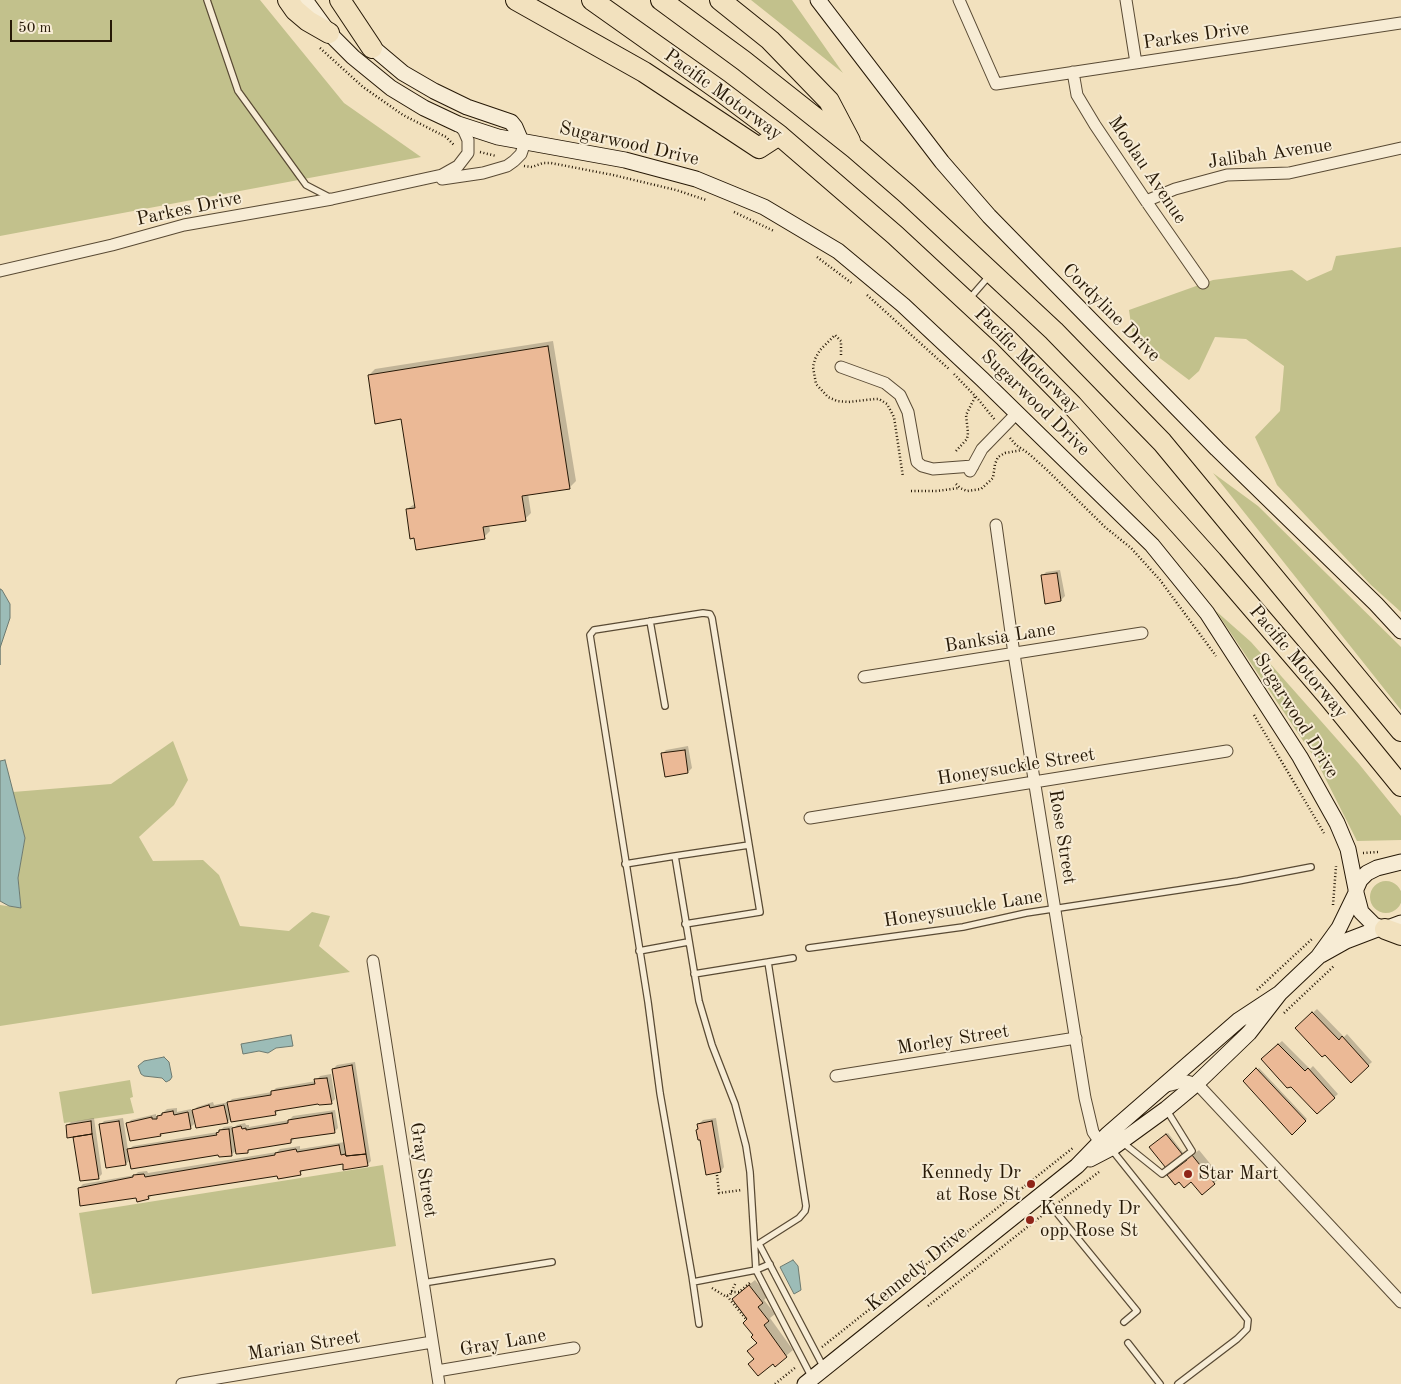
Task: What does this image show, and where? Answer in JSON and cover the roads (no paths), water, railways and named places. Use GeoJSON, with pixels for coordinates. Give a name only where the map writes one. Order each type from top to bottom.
{"type":"FeatureCollection","features":[{"type":"Feature","properties":{"kind":"highway"},"geometry":{"type":"LineString","coordinates":[[288,0],[295,10],[308,21],[329,33]]}},
{"type":"Feature","properties":{"kind":"highway"},"geometry":{"type":"LineString","coordinates":[[340,0],[372,48]]}},
{"type":"Feature","properties":{"kind":"highway"},"geometry":{"type":"LineString","coordinates":[[516,0],[644,72],[759,148],[779,135]]}},
{"type":"Feature","properties":{"kind":"highway","name":"Pacific Motorway"},"geometry":{"type":"LineString","coordinates":[[592,0],[779,135],[895,235],[1005,337],[1079,412],[1212,561],[1326,694],[1401,786]]}},
{"type":"Feature","properties":{"kind":"highway","name":"Pacific Motorway"},"geometry":{"type":"LineString","coordinates":[[661,0],[744,61],[855,149],[907,194],[1054,331],[1162,442],[1401,731]]}},
{"type":"Feature","properties":{"kind":"highway"},"geometry":{"type":"LineString","coordinates":[[720,0],[770,40],[829,101],[855,149]]}},
{"type":"Feature","properties":{"kind":"street","name":"Sugarwood Drive"},"geometry":{"type":"LineString","coordinates":[[305,0],[329,33],[353,57],[390,88],[424,108],[458,124],[482,132],[625,160],[696,178],[764,207],[845,257],[903,305],[1152,545],[1207,613],[1300,757],[1337,823],[1348,849],[1361,912],[1369,922],[1392,929]]}},
{"type":"Feature","properties":{"kind":"street"},"geometry":{"type":"LineString","coordinates":[[330,0],[342,17],[372,48],[403,73],[467,107],[511,122],[521,141]]}},
{"type":"Feature","properties":{"kind":"street","name":"Cordyline Drive"},"geometry":{"type":"LineString","coordinates":[[818,0],[942,162],[988,216],[1217,449],[1376,604],[1401,631]]}},
{"type":"Feature","properties":{"kind":"street","name":"Parkes Drive"},"geometry":{"type":"LineString","coordinates":[[959,0],[996,84],[1401,23]]}},
{"type":"Feature","properties":{"kind":"street"},"geometry":{"type":"LineString","coordinates":[[1126,0],[1136,63]]}},
{"type":"Feature","properties":{"kind":"street","name":"Moolau Avenue"},"geometry":{"type":"LineString","coordinates":[[1073,72],[1077,95],[1146,201],[1204,283]]}},
{"type":"Feature","properties":{"kind":"street","name":"Parkes Drive"},"geometry":{"type":"LineString","coordinates":[[0,271],[112,245],[184,225],[332,199],[449,172],[461,163],[469,150],[468,140],[458,124]]}},
{"type":"Feature","properties":{"kind":"street","name":"Parkes Drive"},"geometry":{"type":"LineString","coordinates":[[388,187],[483,173],[502,168],[512,163],[522,152],[521,141]]}},
{"type":"Feature","properties":{"kind":"street","name":"Jalibah Avenue"},"geometry":{"type":"LineString","coordinates":[[1146,201],[1175,189],[1227,176],[1251,173],[1289,173],[1401,148]]}},
{"type":"Feature","properties":{"kind":"street"},"geometry":{"type":"LineString","coordinates":[[841,367],[885,383],[900,395],[908,412],[916,457],[922,466],[932,469],[971,469],[982,449],[1017,413]]}},
{"type":"Feature","properties":{"kind":"street","name":"Rose Street"},"geometry":{"type":"LineString","coordinates":[[996,525],[1014,654],[1091,1126],[1111,1148]]}},
{"type":"Feature","properties":{"kind":"street","name":"Banksia Lane"},"geometry":{"type":"LineString","coordinates":[[864,677],[1142,633]]}},
{"type":"Feature","properties":{"kind":"street","name":"Honeysuckle Street"},"geometry":{"type":"LineString","coordinates":[[810,818],[1227,751]]}},
{"type":"Feature","properties":{"kind":"street","name":"Kennedy Drive"},"geometry":{"type":"LineString","coordinates":[[808,1381],[1077,1166],[1111,1148],[1166,1109],[1196,1084],[1249,1033],[1280,993],[1318,957],[1339,928],[1360,880],[1377,868],[1401,862]]}},
{"type":"Feature","properties":{"kind":"street","name":"Kennedy Drive"},"geometry":{"type":"LineString","coordinates":[[1318,957],[1346,941],[1392,929]]}},
{"type":"Feature","properties":{"kind":"street","name":"Gray Street"},"geometry":{"type":"LineString","coordinates":[[373,961],[440,1384]]}},
{"type":"Feature","properties":{"kind":"street","name":"Kennedy Drive"},"geometry":{"type":"LineString","coordinates":[[1111,1148],[1160,1088],[1239,1020],[1280,993]]}},
{"type":"Feature","properties":{"kind":"street","name":"Morley Street"},"geometry":{"type":"LineString","coordinates":[[836,1076],[1076,1038]]}},
{"type":"Feature","properties":{"kind":"street"},"geometry":{"type":"LineString","coordinates":[[1196,1084],[1197,1057]]}},
{"type":"Feature","properties":{"kind":"street"},"geometry":{"type":"LineString","coordinates":[[1160,1088],[1187,1081],[1196,1084],[1401,1302]]}},
{"type":"Feature","properties":{"kind":"street","name":"Marian Street"},"geometry":{"type":"LineString","coordinates":[[182,1384],[432,1342]]}},
{"type":"Feature","properties":{"kind":"street","name":"Gray Lane"},"geometry":{"type":"LineString","coordinates":[[437,1372],[574,1348]]}},
{"type":"Feature","properties":{"kind":"lane"},"geometry":{"type":"LineString","coordinates":[[207,0],[238,91],[306,185],[332,199]]}},
{"type":"Feature","properties":{"kind":"lane"},"geometry":{"type":"LineString","coordinates":[[966,302],[992,273]]}},
{"type":"Feature","properties":{"kind":"lane"},"geometry":{"type":"LineString","coordinates":[[685,924],[760,912],[712,618],[708,614],[703,613],[594,630],[590,634],[648,1002],[660,1092],[699,1324]]}},
{"type":"Feature","properties":{"kind":"lane"},"geometry":{"type":"LineString","coordinates":[[650,621],[665,706]]}},
{"type":"Feature","properties":{"kind":"lane"},"geometry":{"type":"LineString","coordinates":[[625,864],[749,845]]}},
{"type":"Feature","properties":{"kind":"lane"},"geometry":{"type":"LineString","coordinates":[[675,856],[688,942],[707,1029],[732,1095],[748,1156],[757,1245],[757,1273],[803,1362],[808,1381]]}},
{"type":"Feature","properties":{"kind":"lane","name":"Honeysuuckle Lane"},"geometry":{"type":"LineString","coordinates":[[809,948],[963,927],[1020,914],[1238,881],[1311,867]]}},
{"type":"Feature","properties":{"kind":"lane"},"geometry":{"type":"LineString","coordinates":[[639,951],[688,942]]}},
{"type":"Feature","properties":{"kind":"lane"},"geometry":{"type":"LineString","coordinates":[[694,974],[793,958]]}},
{"type":"Feature","properties":{"kind":"lane"},"geometry":{"type":"LineString","coordinates":[[757,1245],[799,1218],[806,1206],[768,962]]}},
{"type":"Feature","properties":{"kind":"lane"},"geometry":{"type":"LineString","coordinates":[[1111,1148],[1162,1174],[1192,1151],[1166,1109]]}},
{"type":"Feature","properties":{"kind":"lane"},"geometry":{"type":"LineString","coordinates":[[1111,1148],[1248,1320],[1248,1329],[1178,1384]]}},
{"type":"Feature","properties":{"kind":"lane"},"geometry":{"type":"LineString","coordinates":[[1042,1194],[1137,1311],[1124,1322]]}},
{"type":"Feature","properties":{"kind":"lane"},"geometry":{"type":"LineString","coordinates":[[757,1245],[770,1264],[824,1368]]}},
{"type":"Feature","properties":{"kind":"lane"},"geometry":{"type":"LineString","coordinates":[[423,1283],[552,1262]]}},
{"type":"Feature","properties":{"kind":"lane"},"geometry":{"type":"LineString","coordinates":[[693,1282],[757,1273],[770,1264]]}},
{"type":"Feature","properties":{"kind":"lane"},"geometry":{"type":"LineString","coordinates":[[1128,1343],[1160,1384]]}},
{"type":"Feature","properties":{"kind":"water"},"geometry":{"type":"Polygon","coordinates":[[[0,589],[10,604],[10,618],[0,648],[0,589]]]}},
{"type":"Feature","properties":{"kind":"water"},"geometry":{"type":"Polygon","coordinates":[[[5,760],[25,838],[18,878],[21,908],[9,906],[0,901],[0,761],[5,760]]]}},
{"type":"Feature","properties":{"kind":"water"},"geometry":{"type":"Polygon","coordinates":[[[291,1035],[293,1046],[276,1048],[268,1053],[259,1051],[243,1054],[241,1044],[291,1035]]]}},
{"type":"Feature","properties":{"kind":"water"},"geometry":{"type":"Polygon","coordinates":[[[164,1057],[169,1062],[172,1077],[170,1080],[166,1082],[162,1078],[141,1074],[138,1066],[144,1061],[164,1057]]]}},
{"type":"Feature","properties":{"kind":"water"},"geometry":{"type":"Polygon","coordinates":[[[793,1260],[798,1266],[801,1290],[794,1294],[780,1267],[793,1260]]]}},
{"type":"Feature","properties":{"kind":"place","name":"Star Mart"},"geometry":{"type":"Point","coordinates":[1188,1174]}},
{"type":"Feature","properties":{"kind":"place","name":"Kennedy Dr at Rose St"},"geometry":{"type":"Point","coordinates":[1031,1184]}},
{"type":"Feature","properties":{"kind":"place","name":"Kennedy Dr opp Rose St"},"geometry":{"type":"Point","coordinates":[1030,1220]}}]}
